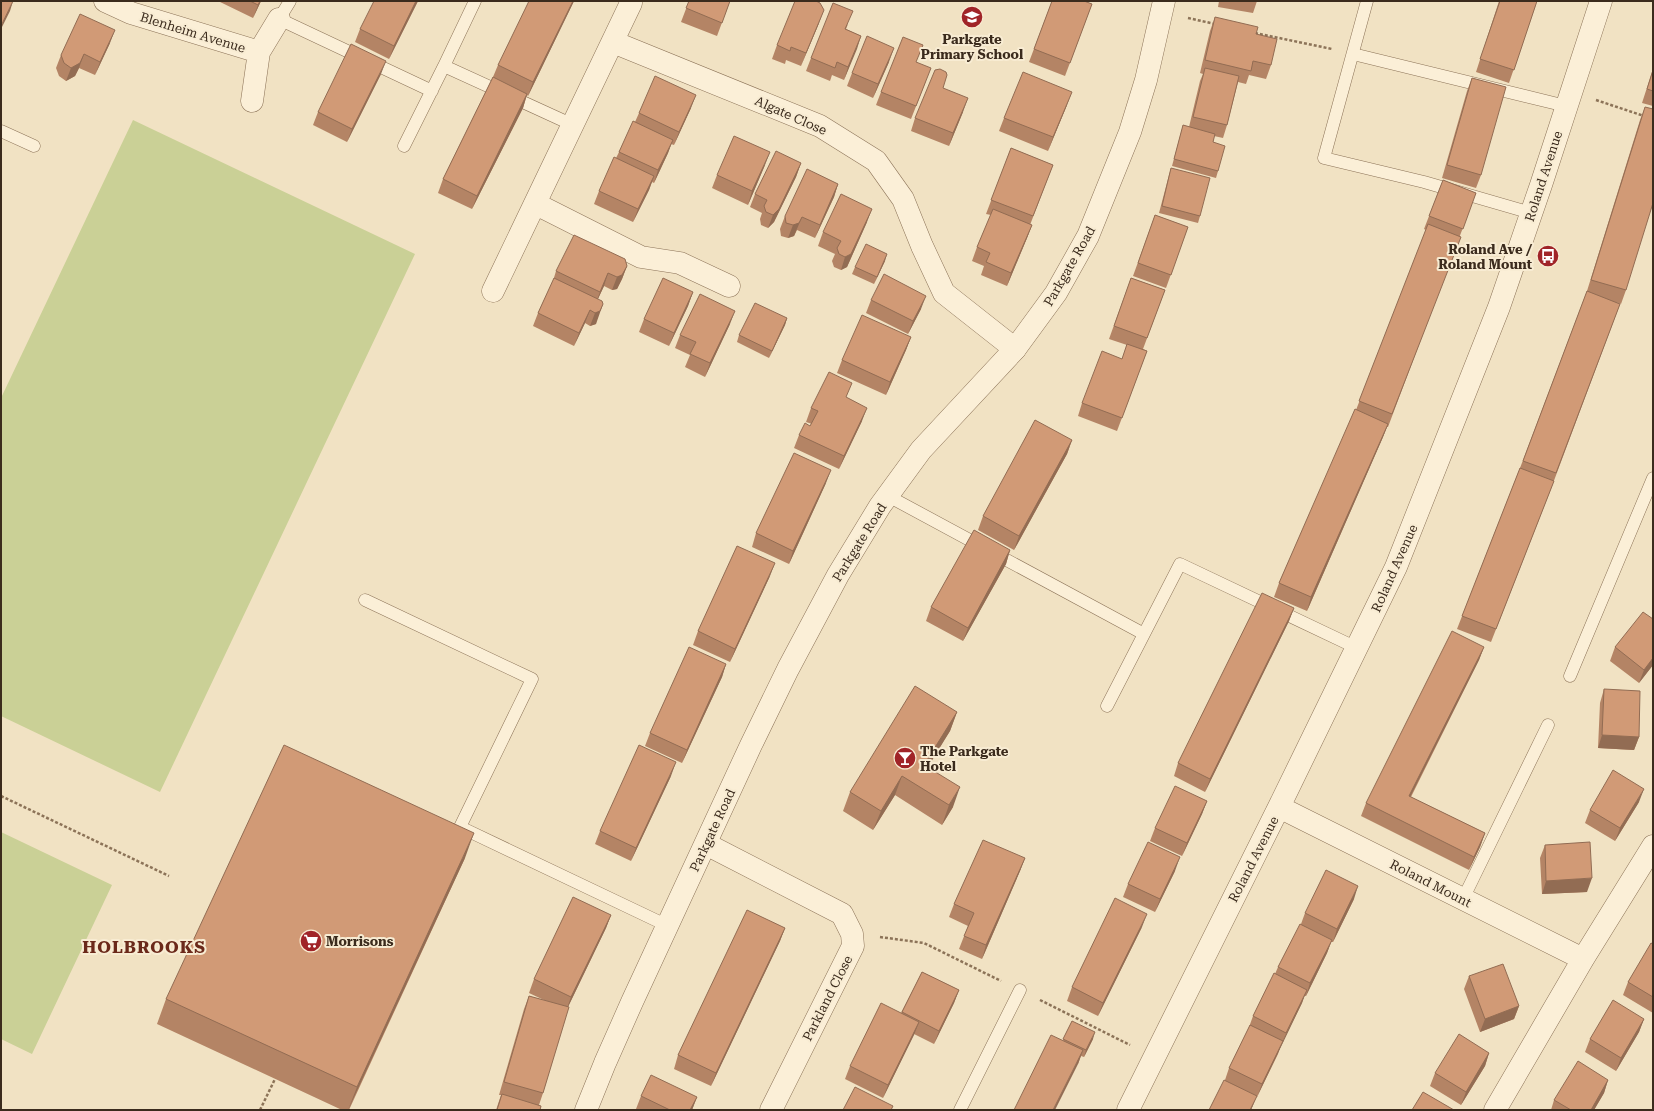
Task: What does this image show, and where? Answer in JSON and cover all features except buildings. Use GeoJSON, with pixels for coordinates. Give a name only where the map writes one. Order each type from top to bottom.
{"type":"FeatureCollection","features":[{"type":"Feature","properties":{"kind":"street","name":"Blenheim Avenue"},"geometry":{"type":"LineString","coordinates":[[105,1],[130,13],[260,52]]}},
{"type":"Feature","properties":{"kind":"street","name":"Roland Avenue"},"geometry":{"type":"LineString","coordinates":[[1128,1110],[1279,807],[1396,567],[1499,306],[1601,1]]}},
{"type":"Feature","properties":{"kind":"street"},"geometry":{"type":"LineString","coordinates":[[494,291],[631,2]]}},
{"type":"Feature","properties":{"kind":"street","name":"Parkgate Road"},"geometry":{"type":"LineString","coordinates":[[586,1110],[604,1063],[788,669],[838,575],[888,496],[922,450],[1014,349],[1056,293],[1088,236],[1130,132],[1146,80],[1163,7]]}},
{"type":"Feature","properties":{"kind":"street","name":"Blenheim Avenue"},"geometry":{"type":"LineString","coordinates":[[252,100],[260,52],[279,19]]}},
{"type":"Feature","properties":{"kind":"street","name":"Algate Close"},"geometry":{"type":"LineString","coordinates":[[613,42],[820,126],[876,160],[903,198],[922,246],[944,293],[1014,349]]}},
{"type":"Feature","properties":{"kind":"street"},"geometry":{"type":"LineString","coordinates":[[536,204],[641,257],[680,263],[729,286]]}},
{"type":"Feature","properties":{"kind":"street","name":"Roland Mount"},"geometry":{"type":"LineString","coordinates":[[1279,807],[1582,959]]}},
{"type":"Feature","properties":{"kind":"street","name":"Parkland Close"},"geometry":{"type":"LineString","coordinates":[[706,844],[842,914],[852,934],[853,946],[771,1110]]}},
{"type":"Feature","properties":{"kind":"street"},"geometry":{"type":"LineString","coordinates":[[1495,1110],[1582,959],[1653,846]]}},
{"type":"Feature","properties":{"kind":"lane"},"geometry":{"type":"LineString","coordinates":[[290,1],[279,19],[432,91]]}},
{"type":"Feature","properties":{"kind":"lane"},"geometry":{"type":"LineString","coordinates":[[404,146],[432,91],[474,1]]}},
{"type":"Feature","properties":{"kind":"lane"},"geometry":{"type":"LineString","coordinates":[[1367,1],[1324,158],[1424,182],[1531,213]]}},
{"type":"Feature","properties":{"kind":"lane"},"geometry":{"type":"LineString","coordinates":[[1353,54],[1568,99]]}},
{"type":"Feature","properties":{"kind":"lane"},"geometry":{"type":"LineString","coordinates":[[444,66],[573,125]]}},
{"type":"Feature","properties":{"kind":"lane"},"geometry":{"type":"LineString","coordinates":[[1,131],[34,146]]}},
{"type":"Feature","properties":{"kind":"lane"},"geometry":{"type":"LineString","coordinates":[[1570,676],[1653,478]]}},
{"type":"Feature","properties":{"kind":"lane"},"geometry":{"type":"LineString","coordinates":[[888,496],[1144,634]]}},
{"type":"Feature","properties":{"kind":"lane"},"geometry":{"type":"LineString","coordinates":[[1107,706],[1180,564],[1357,648]]}},
{"type":"Feature","properties":{"kind":"lane"},"geometry":{"type":"LineString","coordinates":[[365,600],[532,678],[460,827],[668,926]]}},
{"type":"Feature","properties":{"kind":"lane"},"geometry":{"type":"LineString","coordinates":[[1463,899],[1548,725]]}},
{"type":"Feature","properties":{"kind":"lane"},"geometry":{"type":"LineString","coordinates":[[960,1110],[1020,990]]}},
{"type":"Feature","properties":{"kind":"path"},"geometry":{"type":"LineString","coordinates":[[1163,7],[1216,24]]}},
{"type":"Feature","properties":{"kind":"path"},"geometry":{"type":"LineString","coordinates":[[1254,32],[1353,54]]}},
{"type":"Feature","properties":{"kind":"path"},"geometry":{"type":"LineString","coordinates":[[1568,99],[1646,116]]}},
{"type":"Feature","properties":{"kind":"path"},"geometry":{"type":"LineString","coordinates":[[1,796],[169,876]]}},
{"type":"Feature","properties":{"kind":"path"},"geometry":{"type":"LineString","coordinates":[[260,1110],[275,1079]]}},
{"type":"Feature","properties":{"kind":"green space"},"geometry":{"type":"Polygon","coordinates":[[[133,120],[415,254],[160,792],[1,716],[1,398],[133,120]]]}},
{"type":"Feature","properties":{"kind":"green space"},"geometry":{"type":"Polygon","coordinates":[[[1,832],[112,885],[32,1054],[1,1039],[1,832]]]}},
{"type":"Feature","properties":{"kind":"place","name":"Parkgate Primary School"},"geometry":{"type":"Point","coordinates":[972,17]}},
{"type":"Feature","properties":{"kind":"place","name":"Roland Ave / Roland Mount"},"geometry":{"type":"Point","coordinates":[1548,256]}},
{"type":"Feature","properties":{"kind":"place","name":"The Parkgate Hotel"},"geometry":{"type":"Point","coordinates":[905,758]}},
{"type":"Feature","properties":{"kind":"place","name":"Morrisons"},"geometry":{"type":"Point","coordinates":[311,941]}},
{"type":"Feature","properties":{"kind":"district","name":"HOLBROOKS"},"geometry":{"type":"Point","coordinates":[144,947]}}]}
